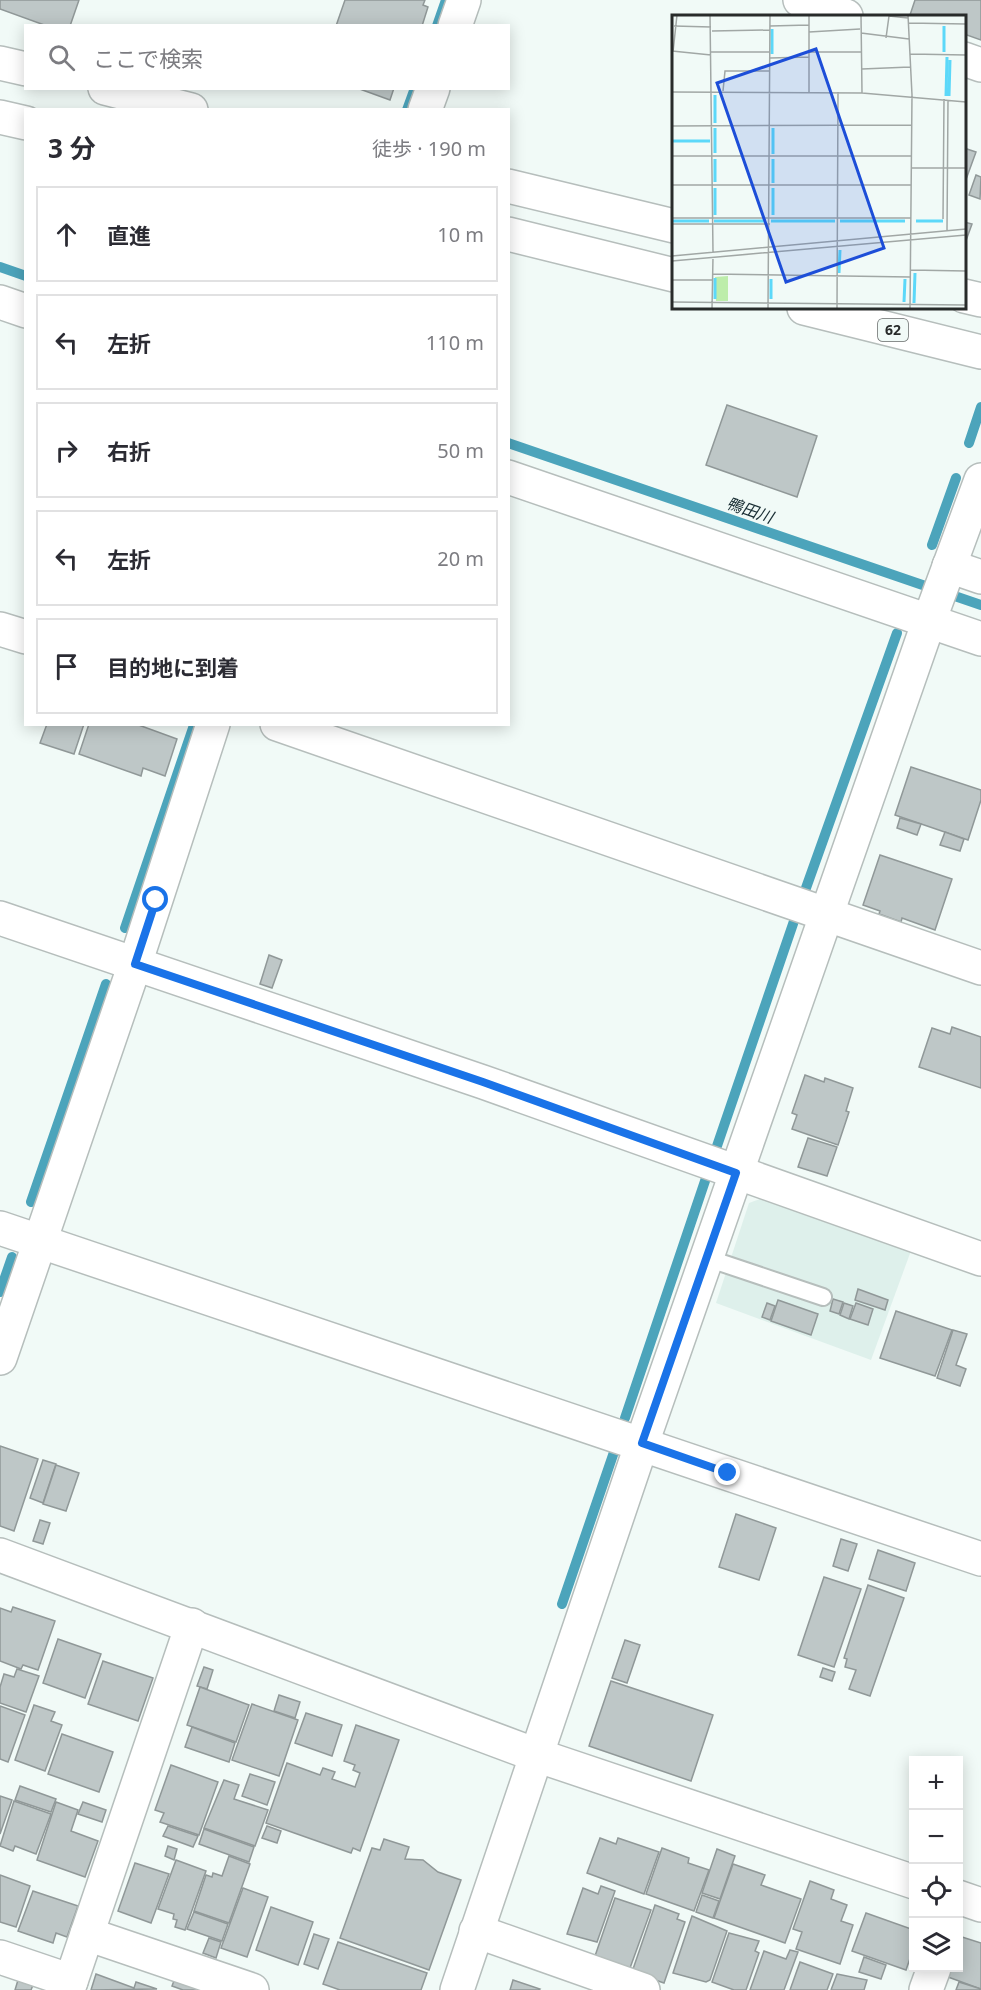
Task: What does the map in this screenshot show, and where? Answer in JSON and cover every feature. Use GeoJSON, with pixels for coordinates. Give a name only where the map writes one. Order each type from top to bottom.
{"type":"FeatureCollection","features":[{"type":"Feature","properties":{"kind":"street"},"geometry":{"type":"LineString","coordinates":[[456,24],[464,0]]}},
{"type":"Feature","properties":{"kind":"street"},"geometry":{"type":"LineString","coordinates":[[800,0],[843,15]]}},
{"type":"Feature","properties":{"kind":"street"},"geometry":{"type":"LineString","coordinates":[[966,60],[981,65]]}},
{"type":"Feature","properties":{"kind":"street"},"geometry":{"type":"LineString","coordinates":[[0,63],[24,69]]}},
{"type":"Feature","properties":{"kind":"street"},"geometry":{"type":"LineString","coordinates":[[113,90],[183,108]]}},
{"type":"Feature","properties":{"kind":"street"},"geometry":{"type":"LineString","coordinates":[[426,108],[432,90]]}},
{"type":"Feature","properties":{"kind":"street"},"geometry":{"type":"LineString","coordinates":[[0,117],[24,123]]}},
{"type":"Feature","properties":{"kind":"street"},"geometry":{"type":"LineString","coordinates":[[510,186],[672,226]]}},
{"type":"Feature","properties":{"kind":"street"},"geometry":{"type":"LineString","coordinates":[[510,234],[672,275]]}},
{"type":"Feature","properties":{"kind":"street"},"geometry":{"type":"LineString","coordinates":[[966,296],[981,300]]}},
{"type":"Feature","properties":{"kind":"street"},"geometry":{"type":"LineString","coordinates":[[0,302],[24,310]]}},
{"type":"Feature","properties":{"kind":"street","name":"62"},"geometry":{"type":"LineString","coordinates":[[808,309],[981,352]]}},
{"type":"Feature","properties":{"kind":"street"},"geometry":{"type":"LineString","coordinates":[[510,478],[940,591],[981,577]]}},
{"type":"Feature","properties":{"kind":"street"},"geometry":{"type":"LineString","coordinates":[[457,1990],[642,1443],[826,914],[981,480]]}},
{"type":"Feature","properties":{"kind":"street"},"geometry":{"type":"LineString","coordinates":[[940,591],[981,639]]}},
{"type":"Feature","properties":{"kind":"street"},"geometry":{"type":"LineString","coordinates":[[0,629],[24,637]]}},
{"type":"Feature","properties":{"kind":"street"},"geometry":{"type":"LineString","coordinates":[[0,1358],[135,964],[212,726]]}},
{"type":"Feature","properties":{"kind":"street"},"geometry":{"type":"LineString","coordinates":[[283,726],[981,968]]}},
{"type":"Feature","properties":{"kind":"street"},"geometry":{"type":"LineString","coordinates":[[0,918],[483,1082],[981,1259]]}},
{"type":"Feature","properties":{"kind":"street"},"geometry":{"type":"LineString","coordinates":[[0,1228],[981,1559]]}},
{"type":"Feature","properties":{"kind":"street"},"geometry":{"type":"LineString","coordinates":[[0,1555],[536,1755],[909,1880]]}},
{"type":"Feature","properties":{"kind":"street"},"geometry":{"type":"LineString","coordinates":[[0,1957],[69,1986],[192,1625]]}},
{"type":"Feature","properties":{"kind":"street"},"geometry":{"type":"LineString","coordinates":[[963,1898],[981,1905]]}},
{"type":"Feature","properties":{"kind":"street"},"geometry":{"type":"LineString","coordinates":[[476,1931],[643,1990]]}},
{"type":"Feature","properties":{"kind":"street"},"geometry":{"type":"LineString","coordinates":[[87,1934],[252,1990]]}},
{"type":"Feature","properties":{"kind":"street"},"geometry":{"type":"LineString","coordinates":[[926,1990],[933,1972]]}},
{"type":"Feature","properties":{"kind":"lane"},"geometry":{"type":"LineString","coordinates":[[707,1258],[823,1297]]}},
{"type":"Feature","properties":{"kind":"shaded area"},"geometry":{"type":"Polygon","coordinates":[[[768,1196],[912,1248],[871,1360],[716,1303],[749,1203],[768,1196]]]}},
{"type":"Feature","properties":{"kind":"building"},"geometry":{"type":"Polygon","coordinates":[[[0,0],[79,0],[71,24],[41,24],[0,9],[0,0]]]}},
{"type":"Feature","properties":{"kind":"building"},"geometry":{"type":"Polygon","coordinates":[[[345,0],[425,0],[423,5],[428,7],[423,24],[337,24],[345,0]]]}},
{"type":"Feature","properties":{"kind":"building"},"geometry":{"type":"Polygon","coordinates":[[[915,0],[981,0],[981,40],[966,35],[966,15],[910,15],[915,0]]]}},
{"type":"Feature","properties":{"kind":"building"},"geometry":{"type":"Polygon","coordinates":[[[362,90],[393,90],[390,100],[362,90]]]}},
{"type":"Feature","properties":{"kind":"building"},"geometry":{"type":"Polygon","coordinates":[[[966,149],[976,152],[966,180],[966,149]]]}},
{"type":"Feature","properties":{"kind":"building"},"geometry":{"type":"Polygon","coordinates":[[[976,175],[981,177],[980,199],[969,195],[976,175]]]}},
{"type":"Feature","properties":{"kind":"building"},"geometry":{"type":"Polygon","coordinates":[[[966,222],[972,224],[966,240],[966,222]]]}},
{"type":"Feature","properties":{"kind":"building"},"geometry":{"type":"Polygon","coordinates":[[[727,405],[817,436],[797,497],[706,465],[727,405]]]}},
{"type":"Feature","properties":{"kind":"building"},"geometry":{"type":"Polygon","coordinates":[[[46,726],[83,726],[74,754],[40,743],[46,726]]]}},
{"type":"Feature","properties":{"kind":"building"},"geometry":{"type":"Polygon","coordinates":[[[88,726],[141,726],[177,739],[165,776],[143,768],[141,776],[79,754],[88,726]]]}},
{"type":"Feature","properties":{"kind":"building"},"geometry":{"type":"Polygon","coordinates":[[[911,767],[981,790],[981,800],[968,840],[895,815],[911,767]]]}},
{"type":"Feature","properties":{"kind":"building"},"geometry":{"type":"Polygon","coordinates":[[[900,818],[921,824],[917,835],[897,828],[900,818]]]}},
{"type":"Feature","properties":{"kind":"building"},"geometry":{"type":"Polygon","coordinates":[[[945,832],[964,839],[960,851],[940,845],[945,832]]]}},
{"type":"Feature","properties":{"kind":"building"},"geometry":{"type":"Polygon","coordinates":[[[880,855],[952,879],[935,930],[902,918],[901,922],[863,905],[880,855]]]}},
{"type":"Feature","properties":{"kind":"building"},"geometry":{"type":"Polygon","coordinates":[[[269,955],[282,960],[272,988],[260,984],[269,955]]]}},
{"type":"Feature","properties":{"kind":"building"},"geometry":{"type":"Polygon","coordinates":[[[952,1027],[981,1037],[981,1088],[919,1067],[932,1028],[950,1034],[952,1027]]]}},
{"type":"Feature","properties":{"kind":"building"},"geometry":{"type":"Polygon","coordinates":[[[805,1075],[824,1082],[825,1078],[853,1088],[846,1111],[849,1112],[838,1145],[792,1129],[797,1115],[792,1113],[805,1075]]]}},
{"type":"Feature","properties":{"kind":"building"},"geometry":{"type":"Polygon","coordinates":[[[808,1138],[837,1147],[827,1176],[798,1167],[808,1138]]]}},
{"type":"Feature","properties":{"kind":"building"},"geometry":{"type":"Polygon","coordinates":[[[858,1289],[888,1300],[885,1310],[855,1300],[858,1289]]]}},
{"type":"Feature","properties":{"kind":"building"},"geometry":{"type":"Polygon","coordinates":[[[833,1299],[843,1302],[839,1314],[830,1311],[833,1299]]]}},
{"type":"Feature","properties":{"kind":"building"},"geometry":{"type":"Polygon","coordinates":[[[778,1300],[818,1314],[811,1335],[771,1321],[778,1300]]]}},
{"type":"Feature","properties":{"kind":"building"},"geometry":{"type":"Polygon","coordinates":[[[767,1303],[775,1306],[770,1320],[762,1317],[767,1303]]]}},
{"type":"Feature","properties":{"kind":"building"},"geometry":{"type":"Polygon","coordinates":[[[844,1303],[853,1306],[849,1319],[840,1315],[844,1303]]]}},
{"type":"Feature","properties":{"kind":"building"},"geometry":{"type":"Polygon","coordinates":[[[856,1303],[873,1309],[868,1325],[850,1319],[856,1303]]]}},
{"type":"Feature","properties":{"kind":"building"},"geometry":{"type":"Polygon","coordinates":[[[896,1311],[952,1330],[935,1376],[880,1358],[896,1311]]]}},
{"type":"Feature","properties":{"kind":"building"},"geometry":{"type":"Polygon","coordinates":[[[953,1330],[967,1334],[956,1365],[966,1369],[960,1386],[937,1378],[953,1330]]]}},
{"type":"Feature","properties":{"kind":"building"},"geometry":{"type":"Polygon","coordinates":[[[0,1446],[38,1459],[14,1531],[0,1526],[0,1446]]]}},
{"type":"Feature","properties":{"kind":"building"},"geometry":{"type":"Polygon","coordinates":[[[43,1460],[56,1464],[43,1503],[30,1498],[43,1460]]]}},
{"type":"Feature","properties":{"kind":"building"},"geometry":{"type":"Polygon","coordinates":[[[56,1465],[79,1473],[66,1511],[43,1504],[56,1465]]]}},
{"type":"Feature","properties":{"kind":"building"},"geometry":{"type":"Polygon","coordinates":[[[736,1514],[776,1528],[759,1580],[719,1567],[736,1514]]]}},
{"type":"Feature","properties":{"kind":"building"},"geometry":{"type":"Polygon","coordinates":[[[40,1520],[50,1523],[43,1544],[33,1541],[40,1520]]]}},
{"type":"Feature","properties":{"kind":"building"},"geometry":{"type":"Polygon","coordinates":[[[841,1539],[857,1544],[848,1571],[833,1566],[841,1539]]]}},
{"type":"Feature","properties":{"kind":"building"},"geometry":{"type":"Polygon","coordinates":[[[878,1550],[915,1563],[906,1591],[869,1579],[878,1550]]]}},
{"type":"Feature","properties":{"kind":"building"},"geometry":{"type":"Polygon","coordinates":[[[824,1577],[861,1589],[834,1667],[798,1655],[824,1577]]]}},
{"type":"Feature","properties":{"kind":"building"},"geometry":{"type":"Polygon","coordinates":[[[868,1585],[904,1598],[870,1696],[849,1689],[856,1670],[845,1667],[847,1659],[844,1658],[868,1585]]]}},
{"type":"Feature","properties":{"kind":"building"},"geometry":{"type":"Polygon","coordinates":[[[13,1607],[55,1621],[38,1670],[23,1665],[21,1669],[0,1661],[0,1608],[11,1612],[13,1607]]]}},
{"type":"Feature","properties":{"kind":"building"},"geometry":{"type":"Polygon","coordinates":[[[58,1639],[101,1654],[85,1698],[43,1683],[58,1639]]]}},
{"type":"Feature","properties":{"kind":"building"},"geometry":{"type":"Polygon","coordinates":[[[625,1640],[640,1645],[627,1683],[612,1678],[625,1640]]]}},
{"type":"Feature","properties":{"kind":"building"},"geometry":{"type":"Polygon","coordinates":[[[103,1661],[153,1678],[138,1721],[88,1704],[103,1661]]]}},
{"type":"Feature","properties":{"kind":"building"},"geometry":{"type":"Polygon","coordinates":[[[204,1667],[213,1670],[207,1689],[197,1686],[204,1667]]]}},
{"type":"Feature","properties":{"kind":"building"},"geometry":{"type":"Polygon","coordinates":[[[823,1668],[835,1672],[832,1681],[820,1677],[823,1668]]]}},
{"type":"Feature","properties":{"kind":"building"},"geometry":{"type":"Polygon","coordinates":[[[17,1669],[39,1676],[26,1712],[0,1703],[0,1687],[4,1674],[14,1677],[17,1669]]]}},
{"type":"Feature","properties":{"kind":"building"},"geometry":{"type":"Polygon","coordinates":[[[611,1681],[713,1715],[691,1781],[589,1746],[611,1681]]]}},
{"type":"Feature","properties":{"kind":"building"},"geometry":{"type":"Polygon","coordinates":[[[200,1687],[249,1705],[236,1742],[187,1725],[200,1687]]]}},
{"type":"Feature","properties":{"kind":"building"},"geometry":{"type":"Polygon","coordinates":[[[279,1695],[300,1702],[295,1718],[274,1711],[279,1695]]]}},
{"type":"Feature","properties":{"kind":"building"},"geometry":{"type":"Polygon","coordinates":[[[252,1704],[298,1720],[279,1776],[232,1760],[252,1704]]]}},
{"type":"Feature","properties":{"kind":"building"},"geometry":{"type":"Polygon","coordinates":[[[34,1705],[55,1712],[51,1721],[62,1725],[45,1771],[15,1760],[34,1705]]]}},
{"type":"Feature","properties":{"kind":"building"},"geometry":{"type":"Polygon","coordinates":[[[0,1706],[25,1715],[8,1762],[0,1759],[0,1706]]]}},
{"type":"Feature","properties":{"kind":"building"},"geometry":{"type":"Polygon","coordinates":[[[306,1713],[342,1725],[332,1756],[295,1743],[306,1713]]]}},
{"type":"Feature","properties":{"kind":"building"},"geometry":{"type":"Polygon","coordinates":[[[356,1725],[399,1740],[360,1851],[353,1848],[351,1853],[266,1823],[287,1763],[320,1775],[323,1768],[335,1772],[332,1779],[355,1787],[360,1773],[353,1770],[355,1765],[344,1761],[356,1725]]]}},
{"type":"Feature","properties":{"kind":"building"},"geometry":{"type":"Polygon","coordinates":[[[192,1727],[235,1743],[229,1762],[185,1747],[192,1727]]]}},
{"type":"Feature","properties":{"kind":"building"},"geometry":{"type":"Polygon","coordinates":[[[62,1734],[113,1752],[99,1792],[48,1774],[62,1734]]]}},
{"type":"Feature","properties":{"kind":"building"},"geometry":{"type":"Polygon","coordinates":[[[171,1765],[218,1782],[199,1835],[160,1822],[164,1813],[155,1810],[171,1765]]]}},
{"type":"Feature","properties":{"kind":"building"},"geometry":{"type":"Polygon","coordinates":[[[250,1774],[275,1782],[267,1805],[242,1796],[250,1774]]]}},
{"type":"Feature","properties":{"kind":"building"},"geometry":{"type":"Polygon","coordinates":[[[224,1780],[239,1785],[234,1799],[268,1810],[255,1846],[204,1828],[224,1780]]]}},
{"type":"Feature","properties":{"kind":"building"},"geometry":{"type":"Polygon","coordinates":[[[20,1786],[56,1799],[51,1812],[15,1800],[20,1786]]]}},
{"type":"Feature","properties":{"kind":"building"},"geometry":{"type":"Polygon","coordinates":[[[0,1796],[12,1800],[0,1834],[0,1796]]]}},
{"type":"Feature","properties":{"kind":"building"},"geometry":{"type":"Polygon","coordinates":[[[14,1801],[51,1814],[36,1854],[15,1846],[13,1851],[0,1846],[14,1801]]]}},
{"type":"Feature","properties":{"kind":"building"},"geometry":{"type":"Polygon","coordinates":[[[56,1802],[78,1810],[71,1831],[98,1841],[85,1877],[37,1860],[56,1802]]]}},
{"type":"Feature","properties":{"kind":"building"},"geometry":{"type":"Polygon","coordinates":[[[83,1802],[106,1810],[102,1822],[78,1814],[83,1802]]]}},
{"type":"Feature","properties":{"kind":"building"},"geometry":{"type":"Polygon","coordinates":[[[168,1826],[198,1836],[193,1847],[163,1836],[168,1826]]]}},
{"type":"Feature","properties":{"kind":"building"},"geometry":{"type":"Polygon","coordinates":[[[267,1826],[281,1831],[277,1843],[262,1838],[267,1826]]]}},
{"type":"Feature","properties":{"kind":"building"},"geometry":{"type":"Polygon","coordinates":[[[204,1829],[254,1847],[249,1862],[199,1844],[204,1829]]]}},
{"type":"Feature","properties":{"kind":"building"},"geometry":{"type":"Polygon","coordinates":[[[600,1838],[616,1844],[618,1838],[659,1852],[644,1894],[587,1873],[600,1838]]]}},
{"type":"Feature","properties":{"kind":"building"},"geometry":{"type":"Polygon","coordinates":[[[384,1839],[409,1847],[405,1859],[423,1860],[438,1872],[461,1880],[429,1970],[340,1938],[372,1848],[380,1850],[384,1839]]]}},
{"type":"Feature","properties":{"kind":"building"},"geometry":{"type":"Polygon","coordinates":[[[168,1846],[177,1849],[174,1860],[165,1856],[168,1846]]]}},
{"type":"Feature","properties":{"kind":"building"},"geometry":{"type":"Polygon","coordinates":[[[662,1848],[689,1858],[688,1863],[709,1870],[694,1911],[646,1894],[662,1848]]]}},
{"type":"Feature","properties":{"kind":"building"},"geometry":{"type":"Polygon","coordinates":[[[717,1849],[735,1856],[720,1899],[702,1893],[717,1849]]]}},
{"type":"Feature","properties":{"kind":"building"},"geometry":{"type":"Polygon","coordinates":[[[229,1856],[250,1864],[229,1923],[194,1911],[206,1875],[212,1877],[213,1873],[222,1876],[229,1856]]]}},
{"type":"Feature","properties":{"kind":"building"},"geometry":{"type":"Polygon","coordinates":[[[176,1860],[206,1871],[185,1930],[175,1927],[177,1920],[173,1919],[174,1914],[158,1909],[176,1860]]]}},
{"type":"Feature","properties":{"kind":"building"},"geometry":{"type":"Polygon","coordinates":[[[135,1863],[169,1874],[151,1923],[118,1911],[135,1863]]]}},
{"type":"Feature","properties":{"kind":"building"},"geometry":{"type":"Polygon","coordinates":[[[733,1864],[765,1875],[761,1885],[801,1899],[785,1943],[714,1918],[733,1864]]]}},
{"type":"Feature","properties":{"kind":"building"},"geometry":{"type":"Polygon","coordinates":[[[0,1875],[30,1886],[16,1927],[0,1922],[0,1875]]]}},
{"type":"Feature","properties":{"kind":"building"},"geometry":{"type":"Polygon","coordinates":[[[810,1881],[834,1890],[831,1899],[847,1905],[841,1921],[853,1925],[840,1964],[796,1949],[802,1932],[793,1929],[810,1881]]]}},
{"type":"Feature","properties":{"kind":"building"},"geometry":{"type":"Polygon","coordinates":[[[601,1886],[615,1891],[597,1942],[567,1934],[583,1888],[598,1894],[601,1886]]]}},
{"type":"Feature","properties":{"kind":"building"},"geometry":{"type":"Polygon","coordinates":[[[243,1888],[268,1897],[247,1957],[221,1948],[243,1888]]]}},
{"type":"Feature","properties":{"kind":"building"},"geometry":{"type":"Polygon","coordinates":[[[33,1891],[78,1906],[67,1937],[56,1933],[53,1943],[18,1931],[33,1891]]]}},
{"type":"Feature","properties":{"kind":"building"},"geometry":{"type":"Polygon","coordinates":[[[702,1895],[719,1901],[713,1918],[696,1912],[702,1895]]]}},
{"type":"Feature","properties":{"kind":"building"},"geometry":{"type":"Polygon","coordinates":[[[615,1898],[651,1910],[630,1968],[595,1956],[615,1898]]]}},
{"type":"Feature","properties":{"kind":"building"},"geometry":{"type":"Polygon","coordinates":[[[655,1905],[679,1914],[677,1919],[685,1922],[664,1983],[632,1972],[655,1905]]]}},
{"type":"Feature","properties":{"kind":"building"},"geometry":{"type":"Polygon","coordinates":[[[271,1907],[313,1922],[298,1965],[256,1950],[271,1907]]]}},
{"type":"Feature","properties":{"kind":"building"},"geometry":{"type":"Polygon","coordinates":[[[194,1912],[228,1924],[222,1941],[187,1929],[194,1912]]]}},
{"type":"Feature","properties":{"kind":"building"},"geometry":{"type":"Polygon","coordinates":[[[866,1913],[909,1928],[909,1961],[906,1970],[852,1951],[866,1913]]]}},
{"type":"Feature","properties":{"kind":"building"},"geometry":{"type":"Polygon","coordinates":[[[692,1916],[727,1931],[710,1980],[706,1982],[673,1973],[692,1916]]]}},
{"type":"Feature","properties":{"kind":"building"},"geometry":{"type":"Polygon","coordinates":[[[729,1933],[759,1941],[755,1951],[759,1953],[746,1990],[734,1990],[712,1982],[729,1933]]]}},
{"type":"Feature","properties":{"kind":"building"},"geometry":{"type":"Polygon","coordinates":[[[314,1934],[329,1939],[318,1969],[304,1964],[314,1934]]]}},
{"type":"Feature","properties":{"kind":"building"},"geometry":{"type":"Polygon","coordinates":[[[963,1937],[981,1943],[981,1989],[948,1977],[950,1972],[963,1972],[963,1937]]]}},
{"type":"Feature","properties":{"kind":"building"},"geometry":{"type":"Polygon","coordinates":[[[209,1938],[221,1942],[216,1958],[203,1953],[209,1938]]]}},
{"type":"Feature","properties":{"kind":"building"},"geometry":{"type":"Polygon","coordinates":[[[338,1942],[427,1973],[421,1990],[340,1990],[323,1984],[338,1942]]]}},
{"type":"Feature","properties":{"kind":"building"},"geometry":{"type":"Polygon","coordinates":[[[790,1950],[798,1952],[784,1990],[750,1990],[764,1951],[786,1959],[790,1950]]]}},
{"type":"Feature","properties":{"kind":"building"},"geometry":{"type":"Polygon","coordinates":[[[864,1957],[886,1965],[881,1979],[859,1972],[864,1957]]]}},
{"type":"Feature","properties":{"kind":"building"},"geometry":{"type":"Polygon","coordinates":[[[800,1962],[833,1974],[827,1990],[790,1990],[800,1962]]]}},
{"type":"Feature","properties":{"kind":"building"},"geometry":{"type":"Polygon","coordinates":[[[177,1973],[202,1982],[199,1990],[183,1990],[172,1986],[177,1973]]]}},
{"type":"Feature","properties":{"kind":"building"},"geometry":{"type":"Polygon","coordinates":[[[96,1974],[134,1988],[136,1982],[157,1989],[91,1990],[96,1974]]]}},
{"type":"Feature","properties":{"kind":"building"},"geometry":{"type":"Polygon","coordinates":[[[837,1974],[867,1980],[864,1990],[831,1990],[837,1974]]]}},
{"type":"Feature","properties":{"kind":"building"},"geometry":{"type":"Polygon","coordinates":[[[18,1980],[33,1985],[31,1990],[15,1990],[18,1980]]]}},
{"type":"Feature","properties":{"kind":"building"},"geometry":{"type":"Polygon","coordinates":[[[513,1980],[540,1989],[510,1990],[513,1980]]]}},
{"type":"Feature","properties":{"kind":"building"},"geometry":{"type":"Polygon","coordinates":[[[959,1982],[981,1989],[981,1990],[956,1990],[959,1982]]]}},
{"type":"Feature","properties":{"kind":"waterway"},"geometry":{"type":"LineString","coordinates":[[438,24],[446,0]]}},
{"type":"Feature","properties":{"kind":"waterway"},"geometry":{"type":"LineString","coordinates":[[408,108],[414,90]]}},
{"type":"Feature","properties":{"kind":"waterway","name":"鴨田川"},"geometry":{"type":"LineString","coordinates":[[0,267],[24,275]]}},
{"type":"Feature","properties":{"kind":"waterway"},"geometry":{"type":"LineString","coordinates":[[969,443],[981,407]]}},
{"type":"Feature","properties":{"kind":"waterway","name":"鴨田川"},"geometry":{"type":"LineString","coordinates":[[510,444],[981,605]]}},
{"type":"Feature","properties":{"kind":"waterway"},"geometry":{"type":"LineString","coordinates":[[932,545],[956,478]]}},
{"type":"Feature","properties":{"kind":"waterway"},"geometry":{"type":"LineString","coordinates":[[806,888],[897,633]]}},
{"type":"Feature","properties":{"kind":"waterway"},"geometry":{"type":"LineString","coordinates":[[125,928],[194,726]]}},
{"type":"Feature","properties":{"kind":"waterway"},"geometry":{"type":"LineString","coordinates":[[717,1146],[794,921]]}},
{"type":"Feature","properties":{"kind":"waterway"},"geometry":{"type":"LineString","coordinates":[[31,1202],[106,984]]}},
{"type":"Feature","properties":{"kind":"waterway"},"geometry":{"type":"LineString","coordinates":[[625,1418],[706,1178]]}},
{"type":"Feature","properties":{"kind":"waterway"},"geometry":{"type":"LineString","coordinates":[[0,1292],[12,1257]]}},
{"type":"Feature","properties":{"kind":"waterway"},"geometry":{"type":"LineString","coordinates":[[562,1604],[614,1452]]}},
{"type":"Feature","properties":{"kind":"route"},"geometry":{"type":"LineString","coordinates":[[156,900],[135,964],[483,1082],[736,1173],[642,1443],[728,1473]]}}]}
